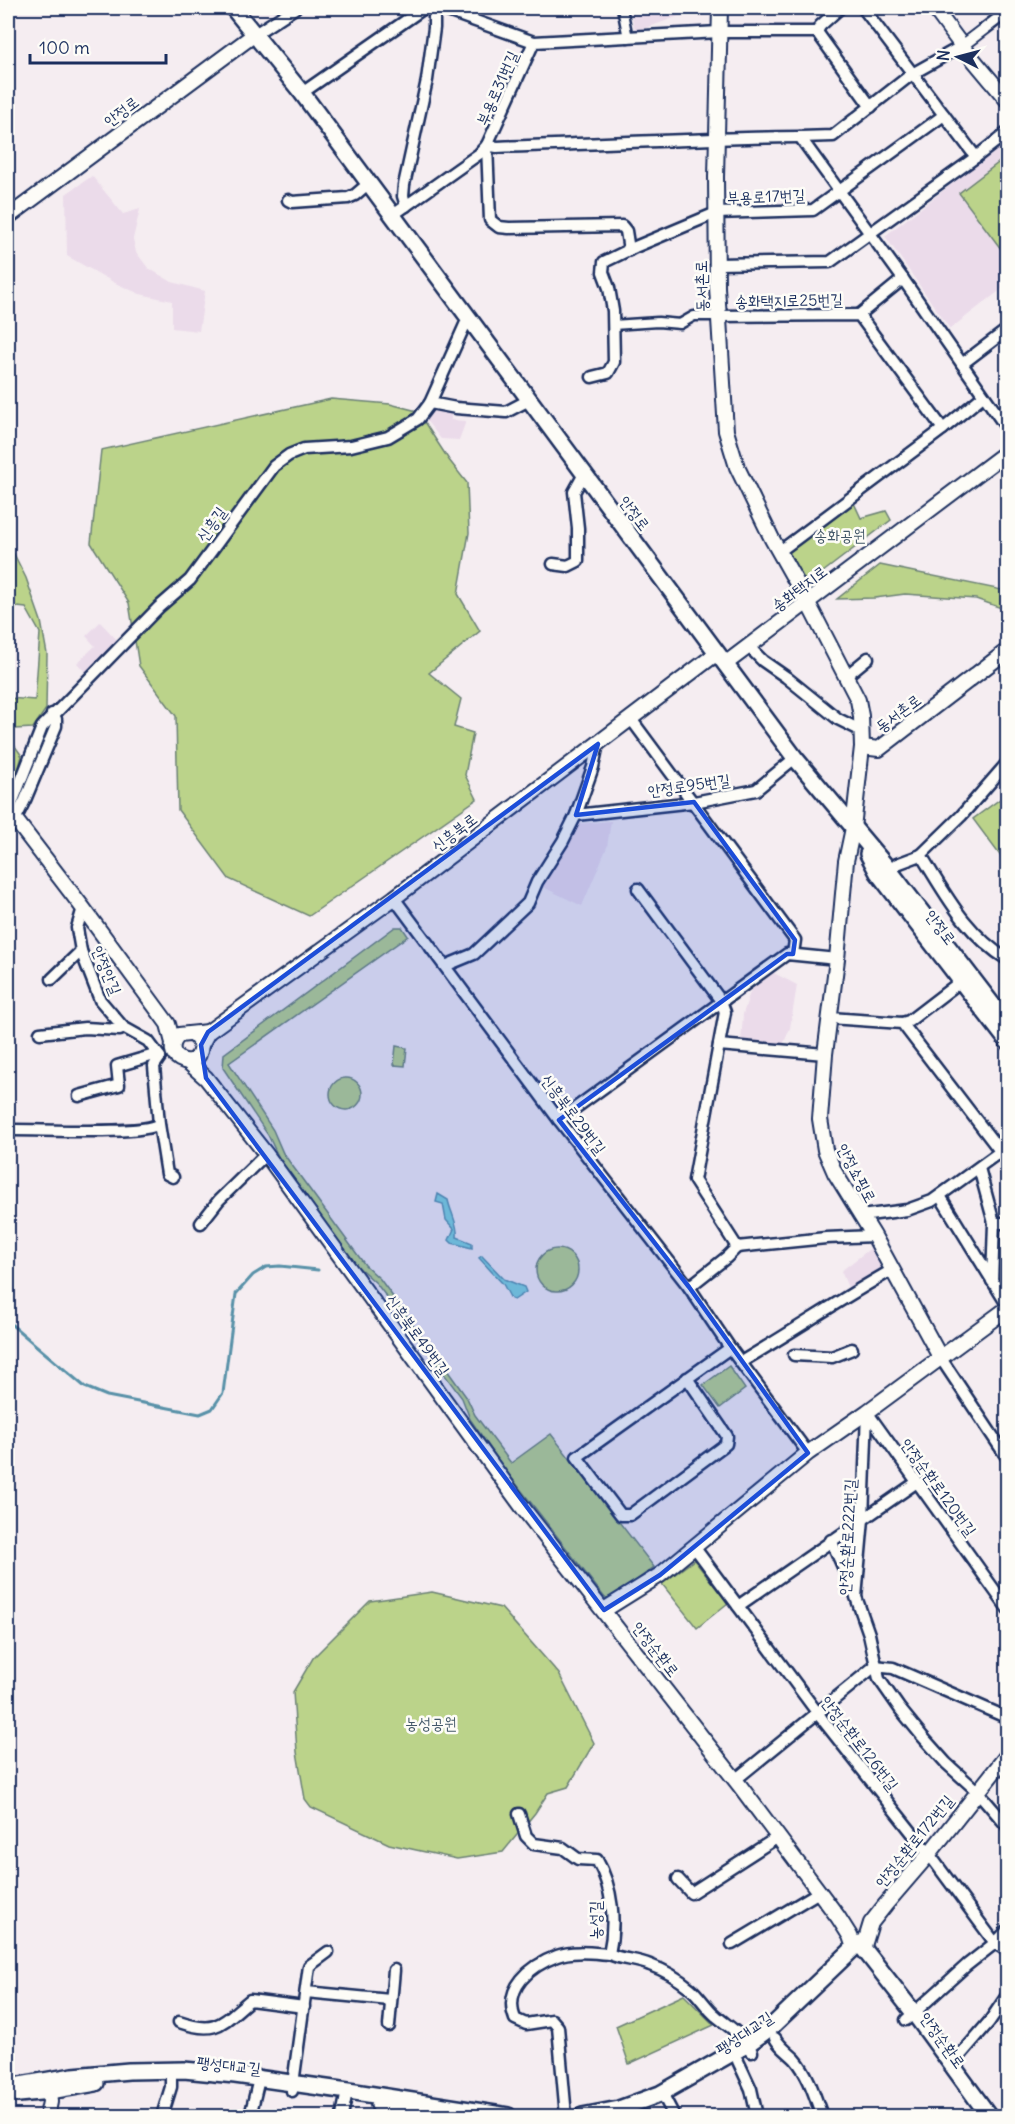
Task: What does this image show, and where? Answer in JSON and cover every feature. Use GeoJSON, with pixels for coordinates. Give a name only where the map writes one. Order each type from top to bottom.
{"type":"FeatureCollection","features":[{"type":"Feature","properties":{"kind":"main road","name":"안정로"},"geometry":{"type":"LineString","coordinates":[[233,8],[302,93],[795,759],[890,871],[1008,1042]]}},
{"type":"Feature","properties":{"kind":"main road","name":"안정로"},"geometry":{"type":"LineString","coordinates":[[853,828],[878,873],[965,978],[1008,1024]]}},
{"type":"Feature","properties":{"kind":"main road","name":"안정순환로"},"geometry":{"type":"LineString","coordinates":[[858,1949],[910,2017],[977,2116]]}},
{"type":"Feature","properties":{"kind":"main road","name":"팽성대교길"},"geometry":{"type":"LineString","coordinates":[[750,2048],[775,2038],[858,1949]]}},
{"type":"Feature","properties":{"kind":"main road","name":"팽성대교길"},"geometry":{"type":"LineString","coordinates":[[625,2116],[738,2061],[770,2028],[858,1949]]}},
{"type":"Feature","properties":{"kind":"main road","name":"안정순환로"},"geometry":{"type":"LineString","coordinates":[[910,2017],[952,2065],[989,2116]]}},
{"type":"Feature","properties":{"kind":"main road"},"geometry":{"type":"LineString","coordinates":[[582,2116],[664,2097],[750,2048]]}},
{"type":"Feature","properties":{"kind":"main road","name":"팽성대교길"},"geometry":{"type":"LineString","coordinates":[[8,2096],[49,2086],[171,2074],[347,2095],[399,2108],[454,2114],[508,2116]]}},
{"type":"Feature","properties":{"kind":"main road"},"geometry":{"type":"LineString","coordinates":[[8,2086],[49,2086]]}},
{"type":"Feature","properties":{"kind":"street"},"geometry":{"type":"LineString","coordinates":[[255,34],[296,8]]}},
{"type":"Feature","properties":{"kind":"street"},"geometry":{"type":"LineString","coordinates":[[302,93],[424,8]]}},
{"type":"Feature","properties":{"kind":"street"},"geometry":{"type":"LineString","coordinates":[[406,206],[403,196],[404,185],[428,80],[434,8]]}},
{"type":"Feature","properties":{"kind":"street","name":"부용로31번길"},"geometry":{"type":"LineString","coordinates":[[439,8],[534,42],[719,32],[817,32]]}},
{"type":"Feature","properties":{"kind":"street"},"geometry":{"type":"LineString","coordinates":[[622,8],[628,38]]}},
{"type":"Feature","properties":{"kind":"street","name":"동서촌로"},"geometry":{"type":"LineString","coordinates":[[720,8],[716,213],[718,316],[726,431],[737,467],[858,700],[862,747],[853,828]]}},
{"type":"Feature","properties":{"kind":"street"},"geometry":{"type":"LineString","coordinates":[[840,8],[820,26],[817,32],[871,107]]}},
{"type":"Feature","properties":{"kind":"street"},"geometry":{"type":"LineString","coordinates":[[863,8],[976,157]]}},
{"type":"Feature","properties":{"kind":"street"},"geometry":{"type":"LineString","coordinates":[[934,8],[1008,101]]}},
{"type":"Feature","properties":{"kind":"street"},"geometry":{"type":"LineString","coordinates":[[487,145],[497,147],[581,145],[717,138],[833,136],[912,74],[962,46],[1008,11]]}},
{"type":"Feature","properties":{"kind":"street","name":"안정로"},"geometry":{"type":"LineString","coordinates":[[8,217],[255,34]]}},
{"type":"Feature","properties":{"kind":"street","name":"부용로31번길"},"geometry":{"type":"LineString","coordinates":[[487,145],[534,42]]}},
{"type":"Feature","properties":{"kind":"street","name":"부용로17번길"},"geometry":{"type":"LineString","coordinates":[[592,377],[608,372],[614,362],[613,325],[609,288],[603,272],[604,262],[716,213],[813,210],[944,115]]}},
{"type":"Feature","properties":{"kind":"street"},"geometry":{"type":"LineString","coordinates":[[717,264],[830,262],[1008,132]]}},
{"type":"Feature","properties":{"kind":"street"},"geometry":{"type":"LineString","coordinates":[[800,137],[1008,430]]}},
{"type":"Feature","properties":{"kind":"street"},"geometry":{"type":"LineString","coordinates":[[393,215],[479,154],[487,145]]}},
{"type":"Feature","properties":{"kind":"street"},"geometry":{"type":"LineString","coordinates":[[487,145],[489,216],[495,225],[509,228],[622,226],[626,231],[629,250]]}},
{"type":"Feature","properties":{"kind":"street"},"geometry":{"type":"LineString","coordinates":[[288,200],[292,202],[348,198],[369,183]]}},
{"type":"Feature","properties":{"kind":"street","name":"송화택지로25번길"},"geometry":{"type":"LineString","coordinates":[[613,325],[658,322],[680,324],[694,316],[859,315],[903,279]]}},
{"type":"Feature","properties":{"kind":"street","name":"송화택지로25번길"},"geometry":{"type":"LineString","coordinates":[[859,315],[943,429]]}},
{"type":"Feature","properties":{"kind":"street"},"geometry":{"type":"LineString","coordinates":[[468,318],[430,403],[456,408],[506,412],[529,400]]}},
{"type":"Feature","properties":{"kind":"street"},"geometry":{"type":"LineString","coordinates":[[962,364],[1008,329]]}},
{"type":"Feature","properties":{"kind":"street"},"geometry":{"type":"LineString","coordinates":[[780,551],[943,429],[983,396]]}},
{"type":"Feature","properties":{"kind":"street","name":"신흥길"},"geometry":{"type":"LineString","coordinates":[[12,817],[42,727],[52,714],[159,607],[190,580],[274,466],[289,455],[304,449],[351,446],[388,437],[418,419],[430,403]]}},
{"type":"Feature","properties":{"kind":"street","name":"송화택지로"},"geometry":{"type":"LineString","coordinates":[[721,659],[749,647],[1008,451]]}},
{"type":"Feature","properties":{"kind":"street"},"geometry":{"type":"LineString","coordinates":[[554,564],[568,566],[578,561],[578,528],[574,492],[584,474]]}},
{"type":"Feature","properties":{"kind":"street"},"geometry":{"type":"LineString","coordinates":[[749,647],[763,661],[838,719],[862,730]]}},
{"type":"Feature","properties":{"kind":"street","name":"동서촌로"},"geometry":{"type":"LineString","coordinates":[[862,747],[879,749],[1008,651]]}},
{"type":"Feature","properties":{"kind":"street"},"geometry":{"type":"LineString","coordinates":[[846,676],[868,658]]}},
{"type":"Feature","properties":{"kind":"street","name":"신흥북로"},"geometry":{"type":"LineString","coordinates":[[181,1049],[394,898],[631,719],[721,659]]}},
{"type":"Feature","properties":{"kind":"street"},"geometry":{"type":"LineString","coordinates":[[631,719],[795,940],[793,954]]}},
{"type":"Feature","properties":{"kind":"street"},"geometry":{"type":"LineString","coordinates":[[445,966],[474,954],[528,903],[537,882],[563,841],[576,815],[593,767],[598,744]]}},
{"type":"Feature","properties":{"kind":"street","name":"안정로95번길"},"geometry":{"type":"LineString","coordinates":[[576,815],[694,802],[756,790],[795,759]]}},
{"type":"Feature","properties":{"kind":"street"},"geometry":{"type":"LineString","coordinates":[[890,871],[897,864],[921,855],[961,816],[1008,762]]}},
{"type":"Feature","properties":{"kind":"street"},"geometry":{"type":"LineString","coordinates":[[12,817],[83,908]]}},
{"type":"Feature","properties":{"kind":"street","name":"안정쇼핑로"},"geometry":{"type":"LineString","coordinates":[[853,828],[846,861],[825,1054],[820,1119],[825,1150],[835,1173],[940,1357],[1008,1459]]}},
{"type":"Feature","properties":{"kind":"street"},"geometry":{"type":"LineString","coordinates":[[921,855],[964,923],[992,950],[1008,960]]}},
{"type":"Feature","properties":{"kind":"street"},"geometry":{"type":"LineString","coordinates":[[638,889],[721,1001],[725,1012],[694,1180],[737,1247]]}},
{"type":"Feature","properties":{"kind":"street","name":"신흥북로29번길"},"geometry":{"type":"LineString","coordinates":[[394,898],[559,1120],[689,1287],[730,1348],[808,1453]]}},
{"type":"Feature","properties":{"kind":"street","name":"안정안길"},"geometry":{"type":"LineString","coordinates":[[83,908],[77,928],[81,951],[100,1000],[123,1027],[148,1041],[181,1049]]}},
{"type":"Feature","properties":{"kind":"street","name":"신흥북로49번길"},"geometry":{"type":"LineString","coordinates":[[83,908],[168,1024],[181,1049],[266,1154],[519,1502],[603,1610]]}},
{"type":"Feature","properties":{"kind":"street"},"geometry":{"type":"LineString","coordinates":[[52,979],[81,951]]}},
{"type":"Feature","properties":{"kind":"street"},"geometry":{"type":"LineString","coordinates":[[559,1120],[787,954],[837,959]]}},
{"type":"Feature","properties":{"kind":"street"},"geometry":{"type":"LineString","coordinates":[[830,1018],[902,1023],[909,1021],[965,978]]}},
{"type":"Feature","properties":{"kind":"street"},"geometry":{"type":"LineString","coordinates":[[861,1216],[907,1210],[933,1201],[1004,1149],[902,1023]]}},
{"type":"Feature","properties":{"kind":"street"},"geometry":{"type":"LineString","coordinates":[[40,1033],[85,1028],[120,1030],[123,1027]]}},
{"type":"Feature","properties":{"kind":"street"},"geometry":{"type":"LineString","coordinates":[[719,1045],[825,1054]]}},
{"type":"Feature","properties":{"kind":"street"},"geometry":{"type":"LineString","coordinates":[[79,1096],[119,1085],[117,1066],[181,1049]]}},
{"type":"Feature","properties":{"kind":"street"},"geometry":{"type":"LineString","coordinates":[[173,1177],[167,1174],[159,1124],[154,1066],[181,1049]]}},
{"type":"Feature","properties":{"kind":"street"},"geometry":{"type":"LineString","coordinates":[[8,1130],[119,1130],[154,1128],[159,1124]]}},
{"type":"Feature","properties":{"kind":"street"},"geometry":{"type":"LineString","coordinates":[[201,1223],[219,1200],[266,1154]]}},
{"type":"Feature","properties":{"kind":"street"},"geometry":{"type":"LineString","coordinates":[[979,1168],[994,1223],[992,1281]]}},
{"type":"Feature","properties":{"kind":"street"},"geometry":{"type":"LineString","coordinates":[[603,1610],[660,1575],[808,1453],[867,1413],[1008,1307],[940,1196]]}},
{"type":"Feature","properties":{"kind":"street"},"geometry":{"type":"LineString","coordinates":[[994,1223],[1008,1223]]}},
{"type":"Feature","properties":{"kind":"street"},"geometry":{"type":"LineString","coordinates":[[689,1287],[737,1247],[873,1236]]}},
{"type":"Feature","properties":{"kind":"street"},"geometry":{"type":"LineString","coordinates":[[741,1362],[892,1270]]}},
{"type":"Feature","properties":{"kind":"street"},"geometry":{"type":"LineString","coordinates":[[687,1378],[727,1436],[726,1444],[630,1515],[621,1515],[577,1457],[687,1378],[730,1348]]}},
{"type":"Feature","properties":{"kind":"street"},"geometry":{"type":"LineString","coordinates":[[794,1355],[832,1357],[852,1349]]}},
{"type":"Feature","properties":{"kind":"street","name":"안정순환로120번길"},"geometry":{"type":"LineString","coordinates":[[867,1413],[1008,1609]]}},
{"type":"Feature","properties":{"kind":"street","name":"안정순환로222번길"},"geometry":{"type":"LineString","coordinates":[[867,1413],[863,1519],[856,1597],[869,1634],[879,1679],[900,1709],[946,1763],[978,1791],[1008,1827]]}},
{"type":"Feature","properties":{"kind":"street"},"geometry":{"type":"LineString","coordinates":[[738,1606],[917,1482]]}},
{"type":"Feature","properties":{"kind":"street"},"geometry":{"type":"LineString","coordinates":[[831,1540],[856,1597]]}},
{"type":"Feature","properties":{"kind":"street","name":"안정순환로126번길"},"geometry":{"type":"LineString","coordinates":[[695,1548],[818,1713],[996,1943],[1008,1951]]}},
{"type":"Feature","properties":{"kind":"street","name":"안정순환로"},"geometry":{"type":"LineString","coordinates":[[603,1610],[778,1837],[838,1917],[858,1949]]}},
{"type":"Feature","properties":{"kind":"street"},"geometry":{"type":"LineString","coordinates":[[735,1780],[875,1666],[893,1668],[1008,1718]]}},
{"type":"Feature","properties":{"kind":"street","name":"안정순환로172번길"},"geometry":{"type":"LineString","coordinates":[[858,1949],[871,1923],[1008,1754]]}},
{"type":"Feature","properties":{"kind":"street","name":"농성길"},"geometry":{"type":"LineString","coordinates":[[519,1814],[526,1836],[534,1844],[563,1848],[578,1859],[597,1860],[610,1893],[612,1924],[609,1954],[558,1955],[525,1975],[513,1994],[512,2010],[515,2019],[526,2024],[552,2020],[558,2027],[566,2116]]}},
{"type":"Feature","properties":{"kind":"street"},"geometry":{"type":"LineString","coordinates":[[678,1879],[691,1893],[778,1837]]}},
{"type":"Feature","properties":{"kind":"street"},"geometry":{"type":"LineString","coordinates":[[732,1944],[819,1892]]}},
{"type":"Feature","properties":{"kind":"street"},"geometry":{"type":"LineString","coordinates":[[910,2017],[1008,1930]]}},
{"type":"Feature","properties":{"kind":"street"},"geometry":{"type":"LineString","coordinates":[[292,2088],[309,1966],[328,1952]]}},
{"type":"Feature","properties":{"kind":"street"},"geometry":{"type":"LineString","coordinates":[[609,1954],[621,1959],[648,1964],[666,1972],[692,1990],[701,2003],[750,2048]]}},
{"type":"Feature","properties":{"kind":"street"},"geometry":{"type":"LineString","coordinates":[[389,2026],[394,1970]]}},
{"type":"Feature","properties":{"kind":"street"},"geometry":{"type":"LineString","coordinates":[[306,1992],[390,2000]]}},
{"type":"Feature","properties":{"kind":"street","name":"안정순환로"},"geometry":{"type":"LineString","coordinates":[[952,2065],[989,2022],[1008,1994]]}},
{"type":"Feature","properties":{"kind":"street"},"geometry":{"type":"LineString","coordinates":[[179,2022],[199,2029],[218,2027],[250,2001],[304,2007]]}},
{"type":"Feature","properties":{"kind":"street"},"geometry":{"type":"LineString","coordinates":[[775,2038],[805,2075],[822,2116]]}},
{"type":"Feature","properties":{"kind":"street"},"geometry":{"type":"LineString","coordinates":[[738,2061],[751,2089],[757,2116]]}},
{"type":"Feature","properties":{"kind":"street"},"geometry":{"type":"LineString","coordinates":[[162,2116],[171,2074]]}},
{"type":"Feature","properties":{"kind":"street"},"geometry":{"type":"LineString","coordinates":[[250,2116],[258,2083]]}},
{"type":"Feature","properties":{"kind":"street"},"geometry":{"type":"LineString","coordinates":[[47,2116],[50,2102],[49,2086]]}},
{"type":"Feature","properties":{"kind":"street"},"geometry":{"type":"LineString","coordinates":[[342,2116],[347,2095]]}},
{"type":"Feature","properties":{"kind":"street"},"geometry":{"type":"LineString","coordinates":[[664,2097],[674,2116]]}},
{"type":"Feature","properties":{"kind":"highlighted area"},"geometry":{"type":"Polygon","coordinates":[[[598,744],[576,815],[694,802],[795,940],[793,954],[787,954],[559,1120],[689,1287],[808,1453],[660,1575],[604,1610],[206,1078],[201,1045],[208,1032],[598,744]]]}},
{"type":"Feature","properties":{"kind":"shaded area"},"geometry":{"type":"Polygon","coordinates":[[[630,8],[701,8],[635,32],[630,8]]]}},
{"type":"Feature","properties":{"kind":"shaded area"},"geometry":{"type":"Polygon","coordinates":[[[1007,141],[1007,285],[950,329],[885,236],[1007,141]]]}},
{"type":"Feature","properties":{"kind":"shaded area"},"geometry":{"type":"Polygon","coordinates":[[[92,176],[123,214],[140,209],[133,239],[136,252],[148,268],[172,282],[205,291],[199,331],[172,328],[172,301],[140,294],[67,256],[66,194],[92,176]]]}},
{"type":"Feature","properties":{"kind":"shaded area"},"geometry":{"type":"Polygon","coordinates":[[[432,408],[451,412],[451,420],[466,421],[459,440],[441,439],[425,419],[432,408]]]}},
{"type":"Feature","properties":{"kind":"shaded area"},"geometry":{"type":"Polygon","coordinates":[[[100,622],[120,643],[87,674],[77,663],[95,646],[86,636],[100,622]]]}},
{"type":"Feature","properties":{"kind":"shaded area"},"geometry":{"type":"Polygon","coordinates":[[[611,821],[607,847],[582,906],[539,885],[575,824],[611,821]]]}},
{"type":"Feature","properties":{"kind":"shaded area"},"geometry":{"type":"Polygon","coordinates":[[[772,972],[797,985],[790,1028],[783,1045],[741,1043],[743,1014],[753,985],[772,972]]]}},
{"type":"Feature","properties":{"kind":"shaded area"},"geometry":{"type":"Polygon","coordinates":[[[871,1248],[884,1271],[849,1290],[841,1271],[871,1248]]]}},
{"type":"Feature","properties":{"kind":"green space"},"geometry":{"type":"Polygon","coordinates":[[[1006,157],[1008,159],[1007,257],[959,193],[1006,157]]]}},
{"type":"Feature","properties":{"kind":"green space"},"geometry":{"type":"Polygon","coordinates":[[[331,399],[390,404],[417,411],[467,483],[469,533],[458,594],[480,631],[429,673],[461,699],[454,727],[473,733],[465,775],[477,799],[309,916],[229,879],[178,810],[176,716],[139,666],[129,603],[91,543],[101,450],[331,399]]]}},
{"type":"Feature","properties":{"kind":"green space","name":"송화공원"},"geometry":{"type":"Polygon","coordinates":[[[853,501],[861,518],[886,511],[891,520],[806,585],[787,553],[853,501]]]}},
{"type":"Feature","properties":{"kind":"green space"},"geometry":{"type":"Polygon","coordinates":[[[8,542],[26,578],[41,621],[47,654],[46,709],[33,728],[14,729],[9,738],[22,756],[13,789],[8,783],[8,698],[35,700],[40,633],[26,608],[8,606],[8,542]]]}},
{"type":"Feature","properties":{"kind":"green space"},"geometry":{"type":"Polygon","coordinates":[[[880,565],[1007,591],[1007,610],[976,599],[905,594],[837,599],[880,565]]]}},
{"type":"Feature","properties":{"kind":"green space"},"geometry":{"type":"Polygon","coordinates":[[[1007,794],[1007,854],[1002,858],[973,819],[1007,794]]]}},
{"type":"Feature","properties":{"kind":"green space"},"geometry":{"type":"Polygon","coordinates":[[[395,927],[402,927],[408,936],[229,1063],[273,1130],[283,1153],[365,1265],[380,1279],[423,1338],[420,1341],[376,1283],[355,1264],[279,1158],[268,1135],[223,1068],[224,1054],[395,927]]]}},
{"type":"Feature","properties":{"kind":"green space"},"geometry":{"type":"Polygon","coordinates":[[[396,1046],[407,1048],[405,1066],[394,1065],[396,1046]]]}},
{"type":"Feature","properties":{"kind":"green space"},"geometry":{"type":"Polygon","coordinates":[[[346,1078],[357,1083],[362,1094],[357,1105],[346,1110],[335,1105],[330,1094],[335,1083],[346,1078]]]}},
{"type":"Feature","properties":{"kind":"green space"},"geometry":{"type":"Polygon","coordinates":[[[557,1249],[565,1250],[572,1255],[577,1262],[577,1278],[572,1285],[565,1290],[557,1291],[549,1290],[542,1285],[537,1278],[536,1270],[537,1262],[542,1255],[549,1250],[557,1249]]]}},
{"type":"Feature","properties":{"kind":"green space"},"geometry":{"type":"Polygon","coordinates":[[[437,1356],[467,1398],[475,1415],[511,1463],[551,1434],[654,1567],[614,1597],[605,1598],[504,1468],[470,1419],[462,1398],[433,1359],[437,1356]]]}},
{"type":"Feature","properties":{"kind":"green space"},"geometry":{"type":"Polygon","coordinates":[[[729,1366],[745,1389],[720,1408],[703,1385],[729,1366]]]}},
{"type":"Feature","properties":{"kind":"green space"},"geometry":{"type":"Polygon","coordinates":[[[694,1560],[728,1603],[697,1628],[662,1584],[694,1560]]]}},
{"type":"Feature","properties":{"kind":"green space","name":"농성공원"},"geometry":{"type":"Polygon","coordinates":[[[432,1592],[501,1608],[559,1674],[594,1743],[568,1787],[548,1793],[503,1852],[457,1859],[389,1844],[311,1807],[305,1799],[297,1752],[293,1692],[313,1658],[370,1601],[432,1592]]]}},
{"type":"Feature","properties":{"kind":"green space"},"geometry":{"type":"Polygon","coordinates":[[[684,1995],[714,2025],[629,2064],[616,2026],[684,1995]]]}},
{"type":"Feature","properties":{"kind":"water"},"geometry":{"type":"Polygon","coordinates":[[[438,1194],[448,1200],[457,1228],[457,1237],[472,1243],[472,1248],[452,1243],[449,1240],[454,1229],[446,1220],[443,1204],[436,1202],[438,1194]]]}},
{"type":"Feature","properties":{"kind":"water"},"geometry":{"type":"Polygon","coordinates":[[[482,1256],[504,1279],[524,1287],[526,1292],[514,1300],[511,1299],[503,1284],[479,1258],[482,1256]]]}},
{"type":"Feature","properties":{"kind":"waterway"},"geometry":{"type":"LineString","coordinates":[[8,1324],[85,1387],[107,1396],[200,1414],[212,1409],[223,1393],[236,1294],[253,1275],[266,1267],[280,1266],[318,1270]]}}]}
